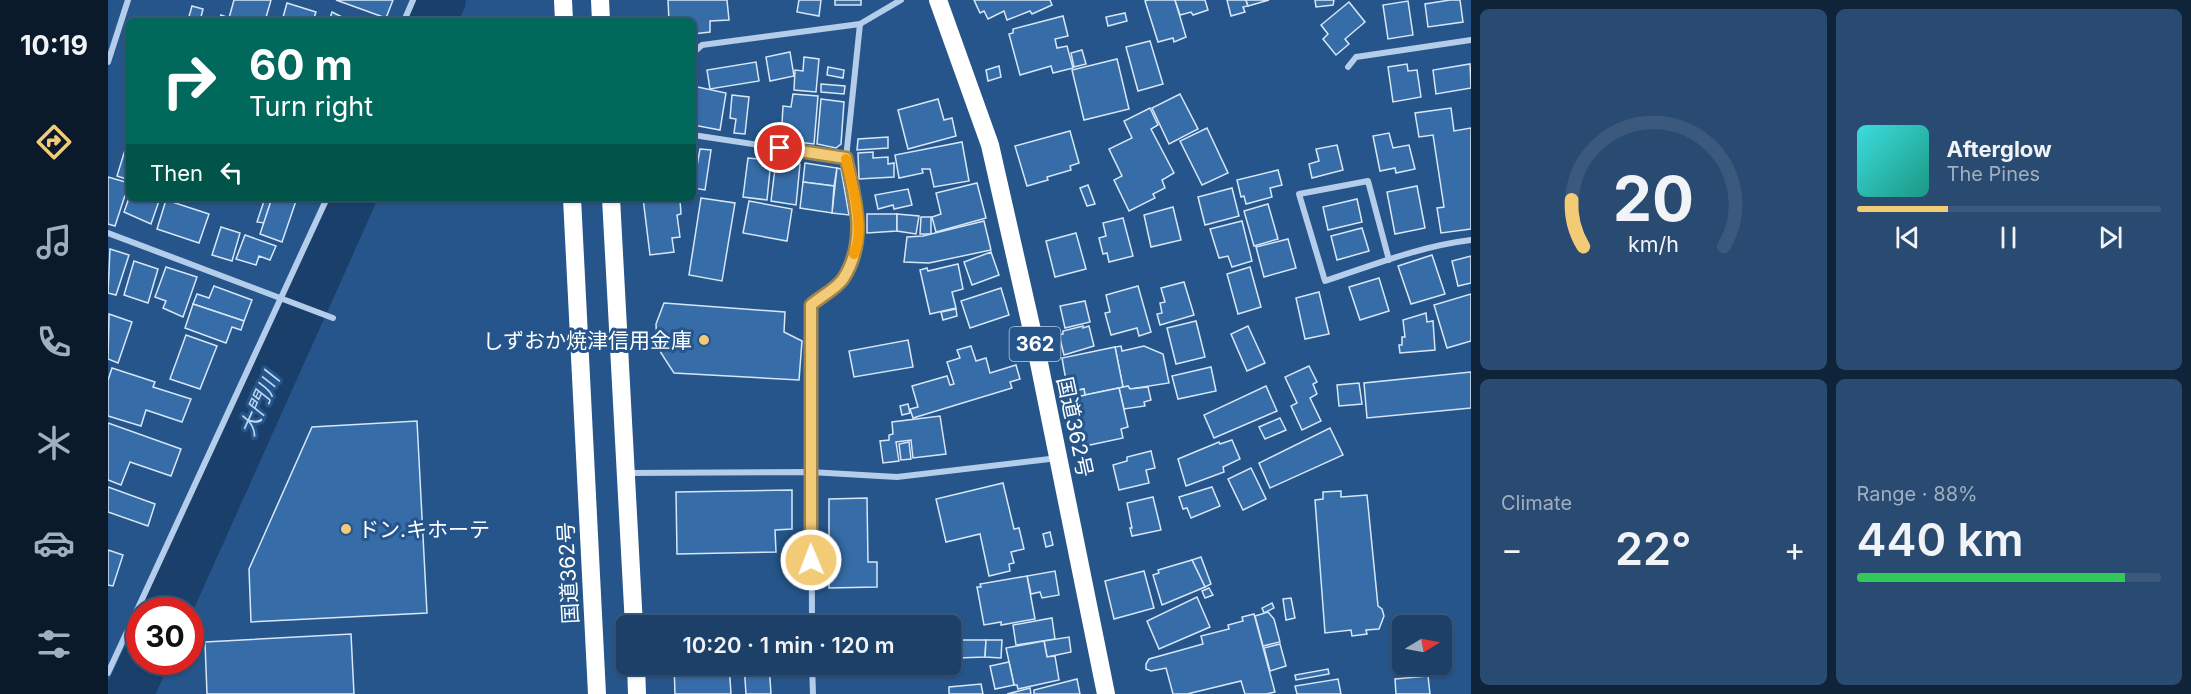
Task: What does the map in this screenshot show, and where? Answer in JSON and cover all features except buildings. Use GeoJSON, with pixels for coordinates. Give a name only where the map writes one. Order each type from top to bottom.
{"type":"FeatureCollection","features":[{"type":"Feature","properties":{"kind":"highway"},"geometry":{"type":"LineString","coordinates":[[563,0],[564,18]]}},
{"type":"Feature","properties":{"kind":"highway"},"geometry":{"type":"LineString","coordinates":[[600,0],[601,18]]}},
{"type":"Feature","properties":{"kind":"highway","name":"国道362号"},"geometry":{"type":"LineString","coordinates":[[939,0],[990,145],[1058,458],[1106,694]]}},
{"type":"Feature","properties":{"kind":"highway","name":"国道362号"},"geometry":{"type":"LineString","coordinates":[[572,201],[597,694]]}},
{"type":"Feature","properties":{"kind":"highway"},"geometry":{"type":"LineString","coordinates":[[611,201],[633,615]]}},
{"type":"Feature","properties":{"kind":"highway"},"geometry":{"type":"LineString","coordinates":[[636,675],[637,694]]}},
{"type":"Feature","properties":{"kind":"street"},"geometry":{"type":"LineString","coordinates":[[108,62],[111,44],[128,0]]}},
{"type":"Feature","properties":{"kind":"street"},"geometry":{"type":"LineString","coordinates":[[405,18],[413,0]]}},
{"type":"Feature","properties":{"kind":"street"},"geometry":{"type":"LineString","coordinates":[[696,50],[702,45],[860,24],[900,0]]}},
{"type":"Feature","properties":{"kind":"street"},"geometry":{"type":"LineString","coordinates":[[812,615],[811,305],[842,280],[857,248],[858,209],[846,158],[860,24]]}},
{"type":"Feature","properties":{"kind":"street"},"geometry":{"type":"LineString","coordinates":[[1348,67],[1356,57],[1471,40]]}},
{"type":"Feature","properties":{"kind":"street"},"geometry":{"type":"LineString","coordinates":[[696,135],[846,158]]}},
{"type":"Feature","properties":{"kind":"street"},"geometry":{"type":"LineString","coordinates":[[1389,260],[1368,181],[1299,194],[1325,281],[1439,244],[1471,240]]}},
{"type":"Feature","properties":{"kind":"street"},"geometry":{"type":"LineString","coordinates":[[108,673],[326,201]]}},
{"type":"Feature","properties":{"kind":"street"},"geometry":{"type":"LineString","coordinates":[[108,233],[333,318]]}},
{"type":"Feature","properties":{"kind":"street"},"geometry":{"type":"LineString","coordinates":[[627,473],[810,472],[897,477],[1058,458]]}},
{"type":"Feature","properties":{"kind":"street"},"geometry":{"type":"LineString","coordinates":[[812,675],[813,694]]}},
{"type":"Feature","properties":{"kind":"waterway","name":"大門川"},"geometry":{"type":"LineString","coordinates":[[433,18],[442,0]]}},
{"type":"Feature","properties":{"kind":"waterway","name":"大門川"},"geometry":{"type":"LineString","coordinates":[[173,597],[351,201]]}},
{"type":"Feature","properties":{"kind":"waterway","name":"大門川"},"geometry":{"type":"LineString","coordinates":[[129,694],[138,675]]}},
{"type":"Feature","properties":{"kind":"slow traffic"},"geometry":{"type":"LineString","coordinates":[[846,159],[858,209],[857,248],[854,254]]}},
{"type":"Feature","properties":{"kind":"place","name":"しずおか焼津信用金庫"},"geometry":{"type":"Point","coordinates":[704,340]}},
{"type":"Feature","properties":{"kind":"place","name":"ドン.キホーテ"},"geometry":{"type":"Point","coordinates":[346,529]}},
{"type":"Feature","properties":{"kind":"route"},"geometry":{"type":"LineString","coordinates":[[780,148],[846,158],[858,209],[857,248],[842,280],[811,305],[811,560]]}}]}
